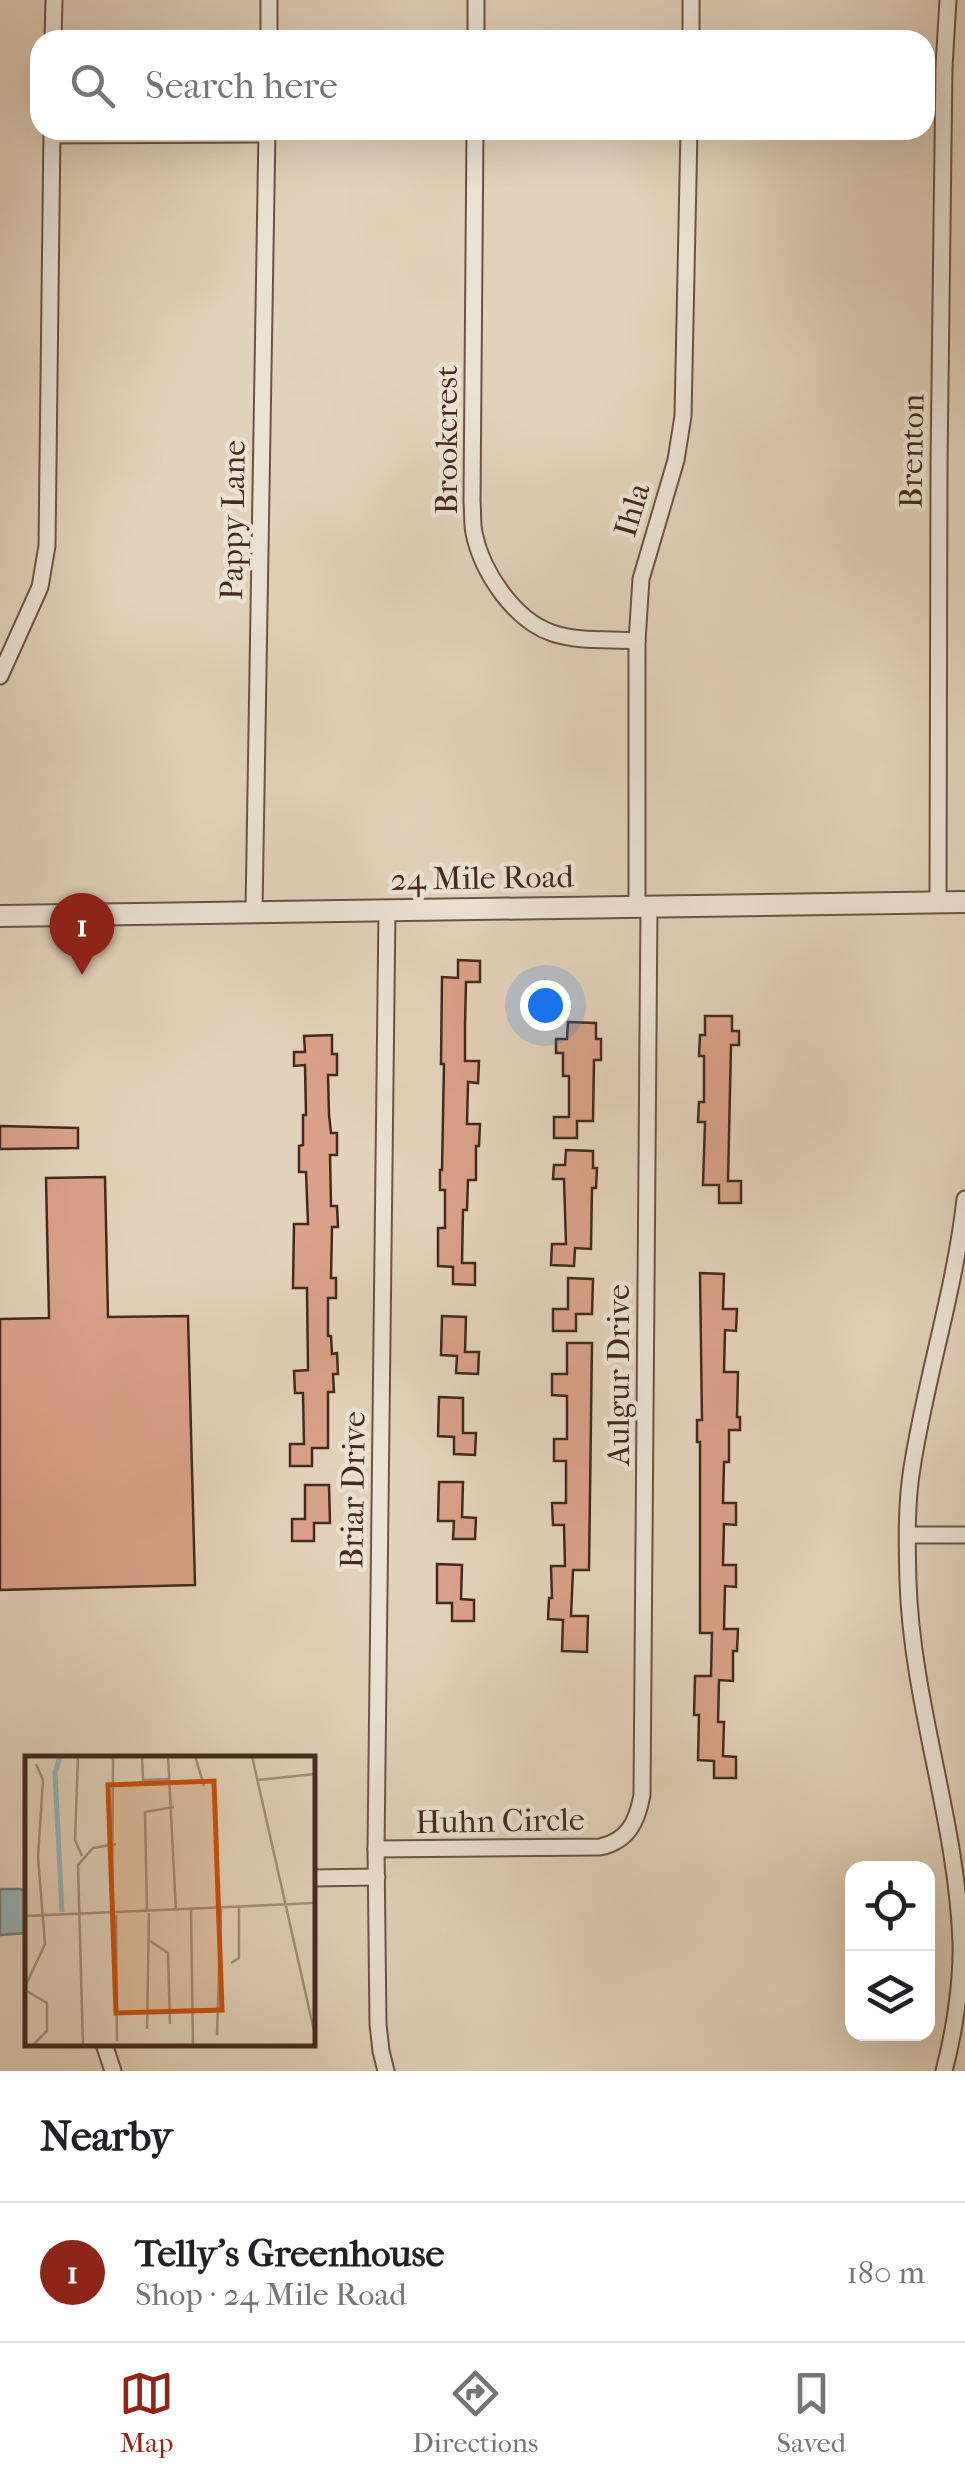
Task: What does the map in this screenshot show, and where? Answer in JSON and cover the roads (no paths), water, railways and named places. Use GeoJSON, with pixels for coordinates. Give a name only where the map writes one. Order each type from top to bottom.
{"type":"FeatureCollection","features":[{"type":"Feature","properties":{"kind":"street"},"geometry":{"type":"LineString","coordinates":[[53,30],[54,0]]}},
{"type":"Feature","properties":{"kind":"street"},"geometry":{"type":"LineString","coordinates":[[268,30],[270,0]]}},
{"type":"Feature","properties":{"kind":"street"},"geometry":{"type":"LineString","coordinates":[[476,0],[476,30]]}},
{"type":"Feature","properties":{"kind":"street"},"geometry":{"type":"LineString","coordinates":[[690,30],[691,0]]}},
{"type":"Feature","properties":{"kind":"street","name":"Brenton"},"geometry":{"type":"LineString","coordinates":[[938,903],[939,464],[948,0]]}},
{"type":"Feature","properties":{"kind":"street"},"geometry":{"type":"LineString","coordinates":[[0,676],[40,587],[48,546],[52,140]]}},
{"type":"Feature","properties":{"kind":"street","name":"Pappy Lane"},"geometry":{"type":"LineString","coordinates":[[254,911],[267,140]]}},
{"type":"Feature","properties":{"kind":"street","name":"Brookcrest"},"geometry":{"type":"LineString","coordinates":[[475,140],[472,502],[477,546],[500,589],[519,612],[540,628],[571,637],[637,641]]}},
{"type":"Feature","properties":{"kind":"street","name":"Ihla"},"geometry":{"type":"LineString","coordinates":[[643,906],[637,641],[642,579],[676,460],[683,416],[689,140]]}},
{"type":"Feature","properties":{"kind":"street","name":"24 Mile Road"},"geometry":{"type":"LineString","coordinates":[[0,916],[965,902]]}},
{"type":"Feature","properties":{"kind":"street","name":"Aulgur Drive"},"geometry":{"type":"LineString","coordinates":[[623,1839],[635,1822],[642,1795],[643,906]]}},
{"type":"Feature","properties":{"kind":"street","name":"Briar Drive"},"geometry":{"type":"LineString","coordinates":[[386,2071],[378,2024],[376,1850],[387,910]]}},
{"type":"Feature","properties":{"kind":"street"},"geometry":{"type":"LineString","coordinates":[[944,2071],[961,1943],[954,1871],[912,1641],[908,1535],[910,1472],[955,1267],[965,1199]]}},
{"type":"Feature","properties":{"kind":"street"},"geometry":{"type":"LineString","coordinates":[[908,1535],[965,1535]]}},
{"type":"Feature","properties":{"kind":"street","name":"Huhn Circle"},"geometry":{"type":"LineString","coordinates":[[376,1850],[582,1849],[600,1848],[623,1839]]}},
{"type":"Feature","properties":{"kind":"street"},"geometry":{"type":"LineString","coordinates":[[315,1878],[376,1877]]}},
{"type":"Feature","properties":{"kind":"street"},"geometry":{"type":"LineString","coordinates":[[105,2046],[112,2071]]}},
{"type":"Feature","properties":{"kind":"water"},"geometry":{"type":"Polygon","coordinates":[[[0,1889],[25,1891],[25,1933],[0,1935],[0,1889]]]}},
{"type":"Feature","properties":{"kind":"place","name":"Telly's Greenhouse"},"geometry":{"type":"Point","coordinates":[82,975]}}]}
